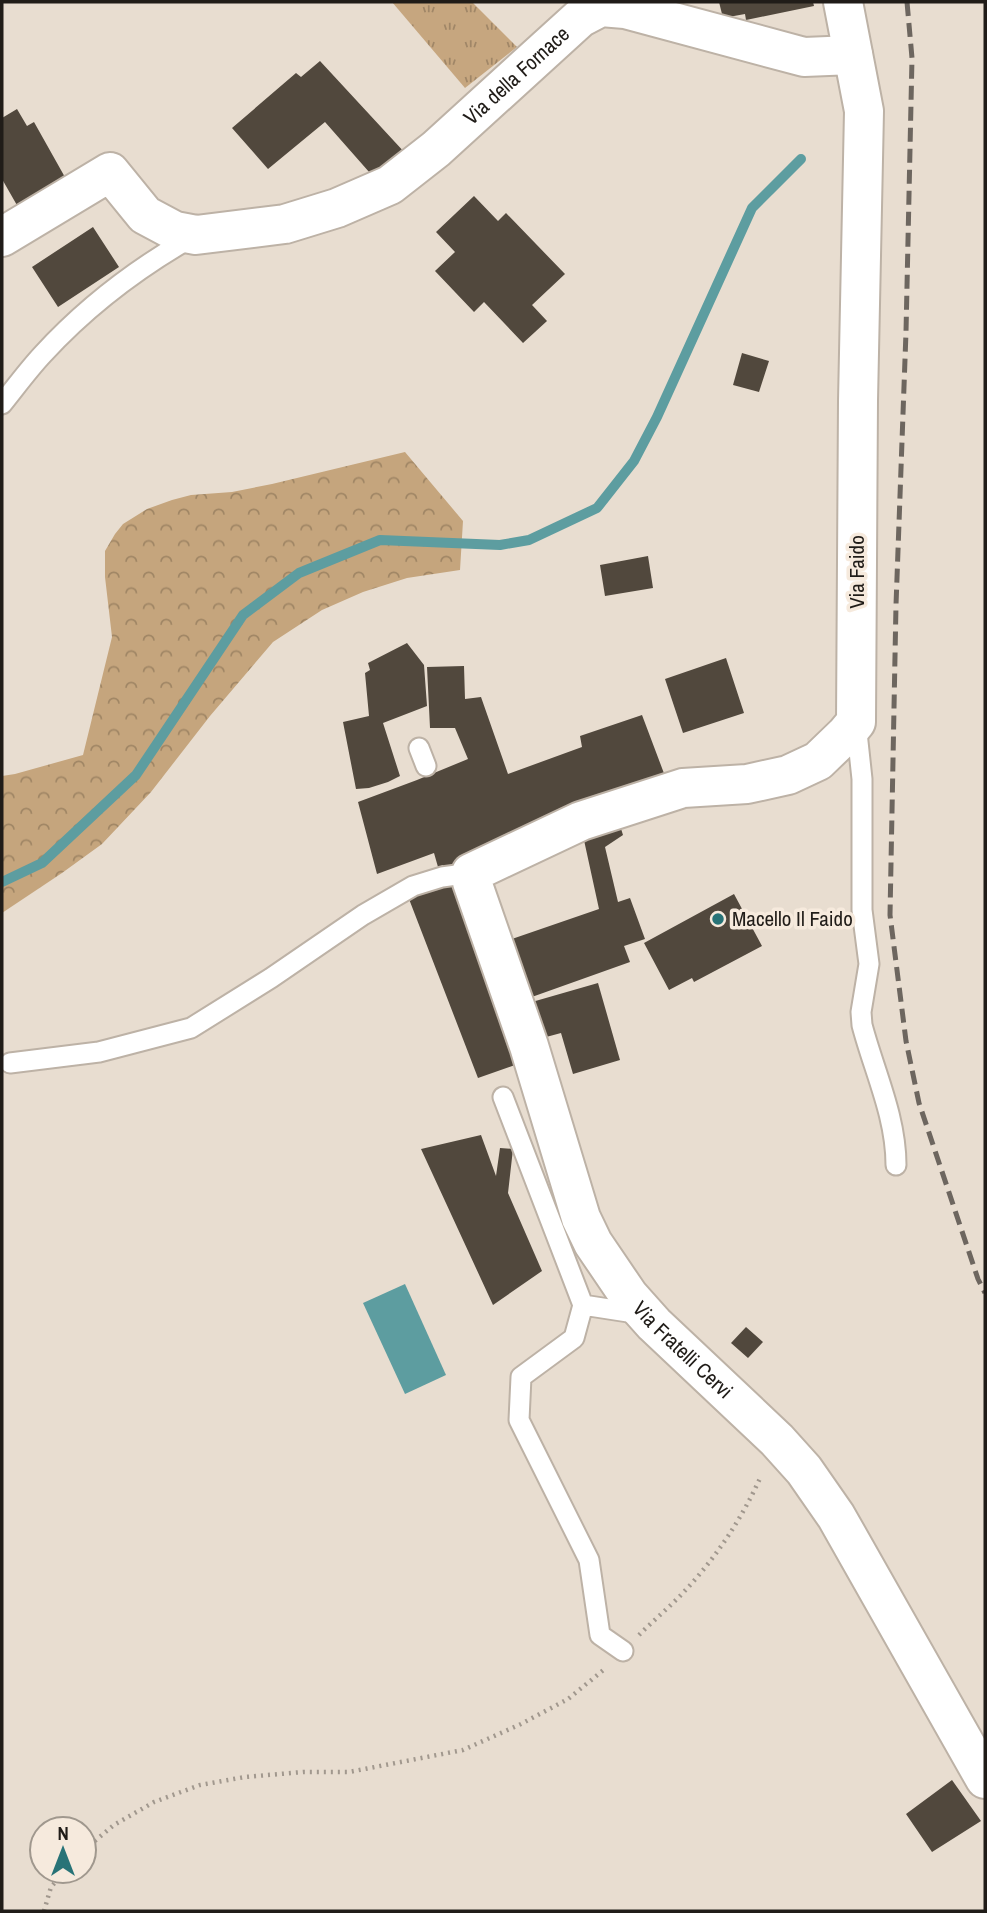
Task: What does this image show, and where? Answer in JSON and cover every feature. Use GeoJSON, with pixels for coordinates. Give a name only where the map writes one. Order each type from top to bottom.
{"type":"FeatureCollection","features":[{"type":"Feature","properties":{"kind":"street","name":"Via Faido"},"geometry":{"type":"LineString","coordinates":[[843,2],[864,111],[858,401],[856,722]]}},
{"type":"Feature","properties":{"kind":"street","name":"Via della Fornace"},"geometry":{"type":"LineString","coordinates":[[2,237],[110,172],[145,215],[175,231],[196,235],[285,224],[337,208],[390,185],[436,149],[580,18],[601,7],[625,9],[804,57],[853,55]]}},
{"type":"Feature","properties":{"kind":"street"},"geometry":{"type":"LineString","coordinates":[[471,873],[581,821],[683,788],[747,784],[788,775],[818,761],[856,722]]}},
{"type":"Feature","properties":{"kind":"street","name":"Via Fratelli Cervi"},"geometry":{"type":"LineString","coordinates":[[471,873],[529,1046],[581,1218],[593,1243],[607,1266],[645,1314],[777,1440],[804,1470],[836,1516],[985,1779]]}},
{"type":"Feature","properties":{"kind":"lane","name":"Via della Fornace"},"geometry":{"type":"LineString","coordinates":[[2,404],[41,355],[94,303],[155,258],[196,235]]}},
{"type":"Feature","properties":{"kind":"lane"},"geometry":{"type":"LineString","coordinates":[[856,722],[862,779],[862,910],[869,964],[861,1012],[862,1025],[889,1115],[896,1146],[896,1165]]}},
{"type":"Feature","properties":{"kind":"lane"},"geometry":{"type":"LineString","coordinates":[[10,1063],[99,1052],[191,1028],[271,978],[363,915],[413,886],[442,877],[471,873]]}},
{"type":"Feature","properties":{"kind":"lane"},"geometry":{"type":"LineString","coordinates":[[503,1097],[583,1305],[574,1339],[521,1377],[519,1420],[589,1560],[600,1634],[623,1651]]}},
{"type":"Feature","properties":{"kind":"lane"},"geometry":{"type":"LineString","coordinates":[[583,1305],[645,1314]]}},
{"type":"Feature","properties":{"kind":"path"},"geometry":{"type":"LineString","coordinates":[[98,1838],[114,1825],[154,1802],[200,1785],[245,1777],[303,1772],[349,1772],[463,1750],[568,1699],[612,1664],[679,1597],[711,1560],[734,1528],[777,1440]]}},
{"type":"Feature","properties":{"kind":"path"},"geometry":{"type":"LineString","coordinates":[[44,1911],[53,1885]]}},
{"type":"Feature","properties":{"kind":"green space"},"geometry":{"type":"Polygon","coordinates":[[[392,2],[472,2],[517,47],[465,88],[392,2]]]}},
{"type":"Feature","properties":{"kind":"green space"},"geometry":{"type":"Polygon","coordinates":[[[405,452],[463,521],[460,570],[407,578],[363,592],[322,610],[273,642],[210,716],[151,792],[102,844],[2,913],[2,776],[83,755],[112,637],[105,577],[105,551],[123,524],[147,509],[191,495],[232,492],[272,484],[405,452]]]}},
{"type":"Feature","properties":{"kind":"water"},"geometry":{"type":"Polygon","coordinates":[[[405,1284],[446,1375],[405,1394],[363,1303],[405,1284]]]}},
{"type":"Feature","properties":{"kind":"building"},"geometry":{"type":"Polygon","coordinates":[[[719,2],[813,2],[814,6],[746,20],[745,14],[723,18],[719,2]]]}},
{"type":"Feature","properties":{"kind":"building"},"geometry":{"type":"Polygon","coordinates":[[[320,61],[406,154],[377,181],[325,122],[268,169],[232,128],[296,73],[301,77],[320,61]]]}},
{"type":"Feature","properties":{"kind":"building"},"geometry":{"type":"Polygon","coordinates":[[[17,109],[27,126],[34,122],[66,179],[18,207],[2,179],[2,118],[17,109]]]}},
{"type":"Feature","properties":{"kind":"building"},"geometry":{"type":"Polygon","coordinates":[[[474,196],[498,221],[506,213],[565,274],[532,305],[547,321],[523,343],[484,302],[474,312],[435,271],[455,252],[436,232],[474,196]]]}},
{"type":"Feature","properties":{"kind":"building"},"geometry":{"type":"Polygon","coordinates":[[[93,227],[119,267],[58,307],[32,267],[93,227]]]}},
{"type":"Feature","properties":{"kind":"building"},"geometry":{"type":"Polygon","coordinates":[[[742,353],[769,361],[759,392],[733,385],[742,353]]]}},
{"type":"Feature","properties":{"kind":"building"},"geometry":{"type":"Polygon","coordinates":[[[648,556],[653,588],[605,596],[600,565],[648,556]]]}},
{"type":"Feature","properties":{"kind":"building"},"geometry":{"type":"Polygon","coordinates":[[[407,643],[424,665],[427,706],[383,723],[400,776],[369,788],[356,789],[343,722],[369,716],[365,673],[370,670],[368,663],[407,643]]]}},
{"type":"Feature","properties":{"kind":"building"},"geometry":{"type":"Polygon","coordinates":[[[726,658],[744,713],[683,733],[665,679],[726,658]]]}},
{"type":"Feature","properties":{"kind":"building"},"geometry":{"type":"Polygon","coordinates":[[[464,666],[465,699],[481,697],[508,774],[582,747],[580,736],[642,715],[665,776],[446,871],[443,865],[438,867],[434,853],[377,874],[358,802],[468,759],[455,728],[430,728],[427,667],[464,666]]]}},
{"type":"Feature","properties":{"kind":"building"},"geometry":{"type":"Polygon","coordinates":[[[616,813],[623,835],[605,847],[618,902],[630,898],[645,939],[624,946],[630,962],[529,998],[509,940],[599,909],[582,831],[616,813]]]}},
{"type":"Feature","properties":{"kind":"building"},"geometry":{"type":"Polygon","coordinates":[[[461,877],[529,1060],[478,1078],[409,899],[461,877]]]}},
{"type":"Feature","properties":{"kind":"building","name":"Macello Il Faido"},"geometry":{"type":"Polygon","coordinates":[[[734,894],[762,946],[694,982],[692,978],[669,990],[644,943],[734,894]]]}},
{"type":"Feature","properties":{"kind":"building"},"geometry":{"type":"Polygon","coordinates":[[[598,983],[620,1060],[573,1074],[561,1033],[535,1040],[525,1004],[598,983]]]}},
{"type":"Feature","properties":{"kind":"building"},"geometry":{"type":"Polygon","coordinates":[[[481,1135],[496,1176],[500,1148],[513,1149],[508,1193],[542,1271],[493,1305],[421,1149],[481,1135]]]}},
{"type":"Feature","properties":{"kind":"building"},"geometry":{"type":"Polygon","coordinates":[[[746,1327],[763,1342],[748,1358],[731,1343],[746,1327]]]}},
{"type":"Feature","properties":{"kind":"building"},"geometry":{"type":"Polygon","coordinates":[[[952,1780],[981,1821],[932,1852],[906,1814],[952,1780]]]}},
{"type":"Feature","properties":{"kind":"waterway"},"geometry":{"type":"LineString","coordinates":[[2,882],[42,863],[136,775],[243,615],[299,573],[380,540],[500,545],[529,540],[597,508],[634,461],[657,417],[752,208],[801,159]]}},
{"type":"Feature","properties":{"kind":"railway"},"geometry":{"type":"LineString","coordinates":[[907,2],[912,58],[890,915],[906,1041],[919,1103],[985,1293]]}},
{"type":"Feature","properties":{"kind":"place","name":"Macello Il Faido"},"geometry":{"type":"Point","coordinates":[718,919]}}]}
